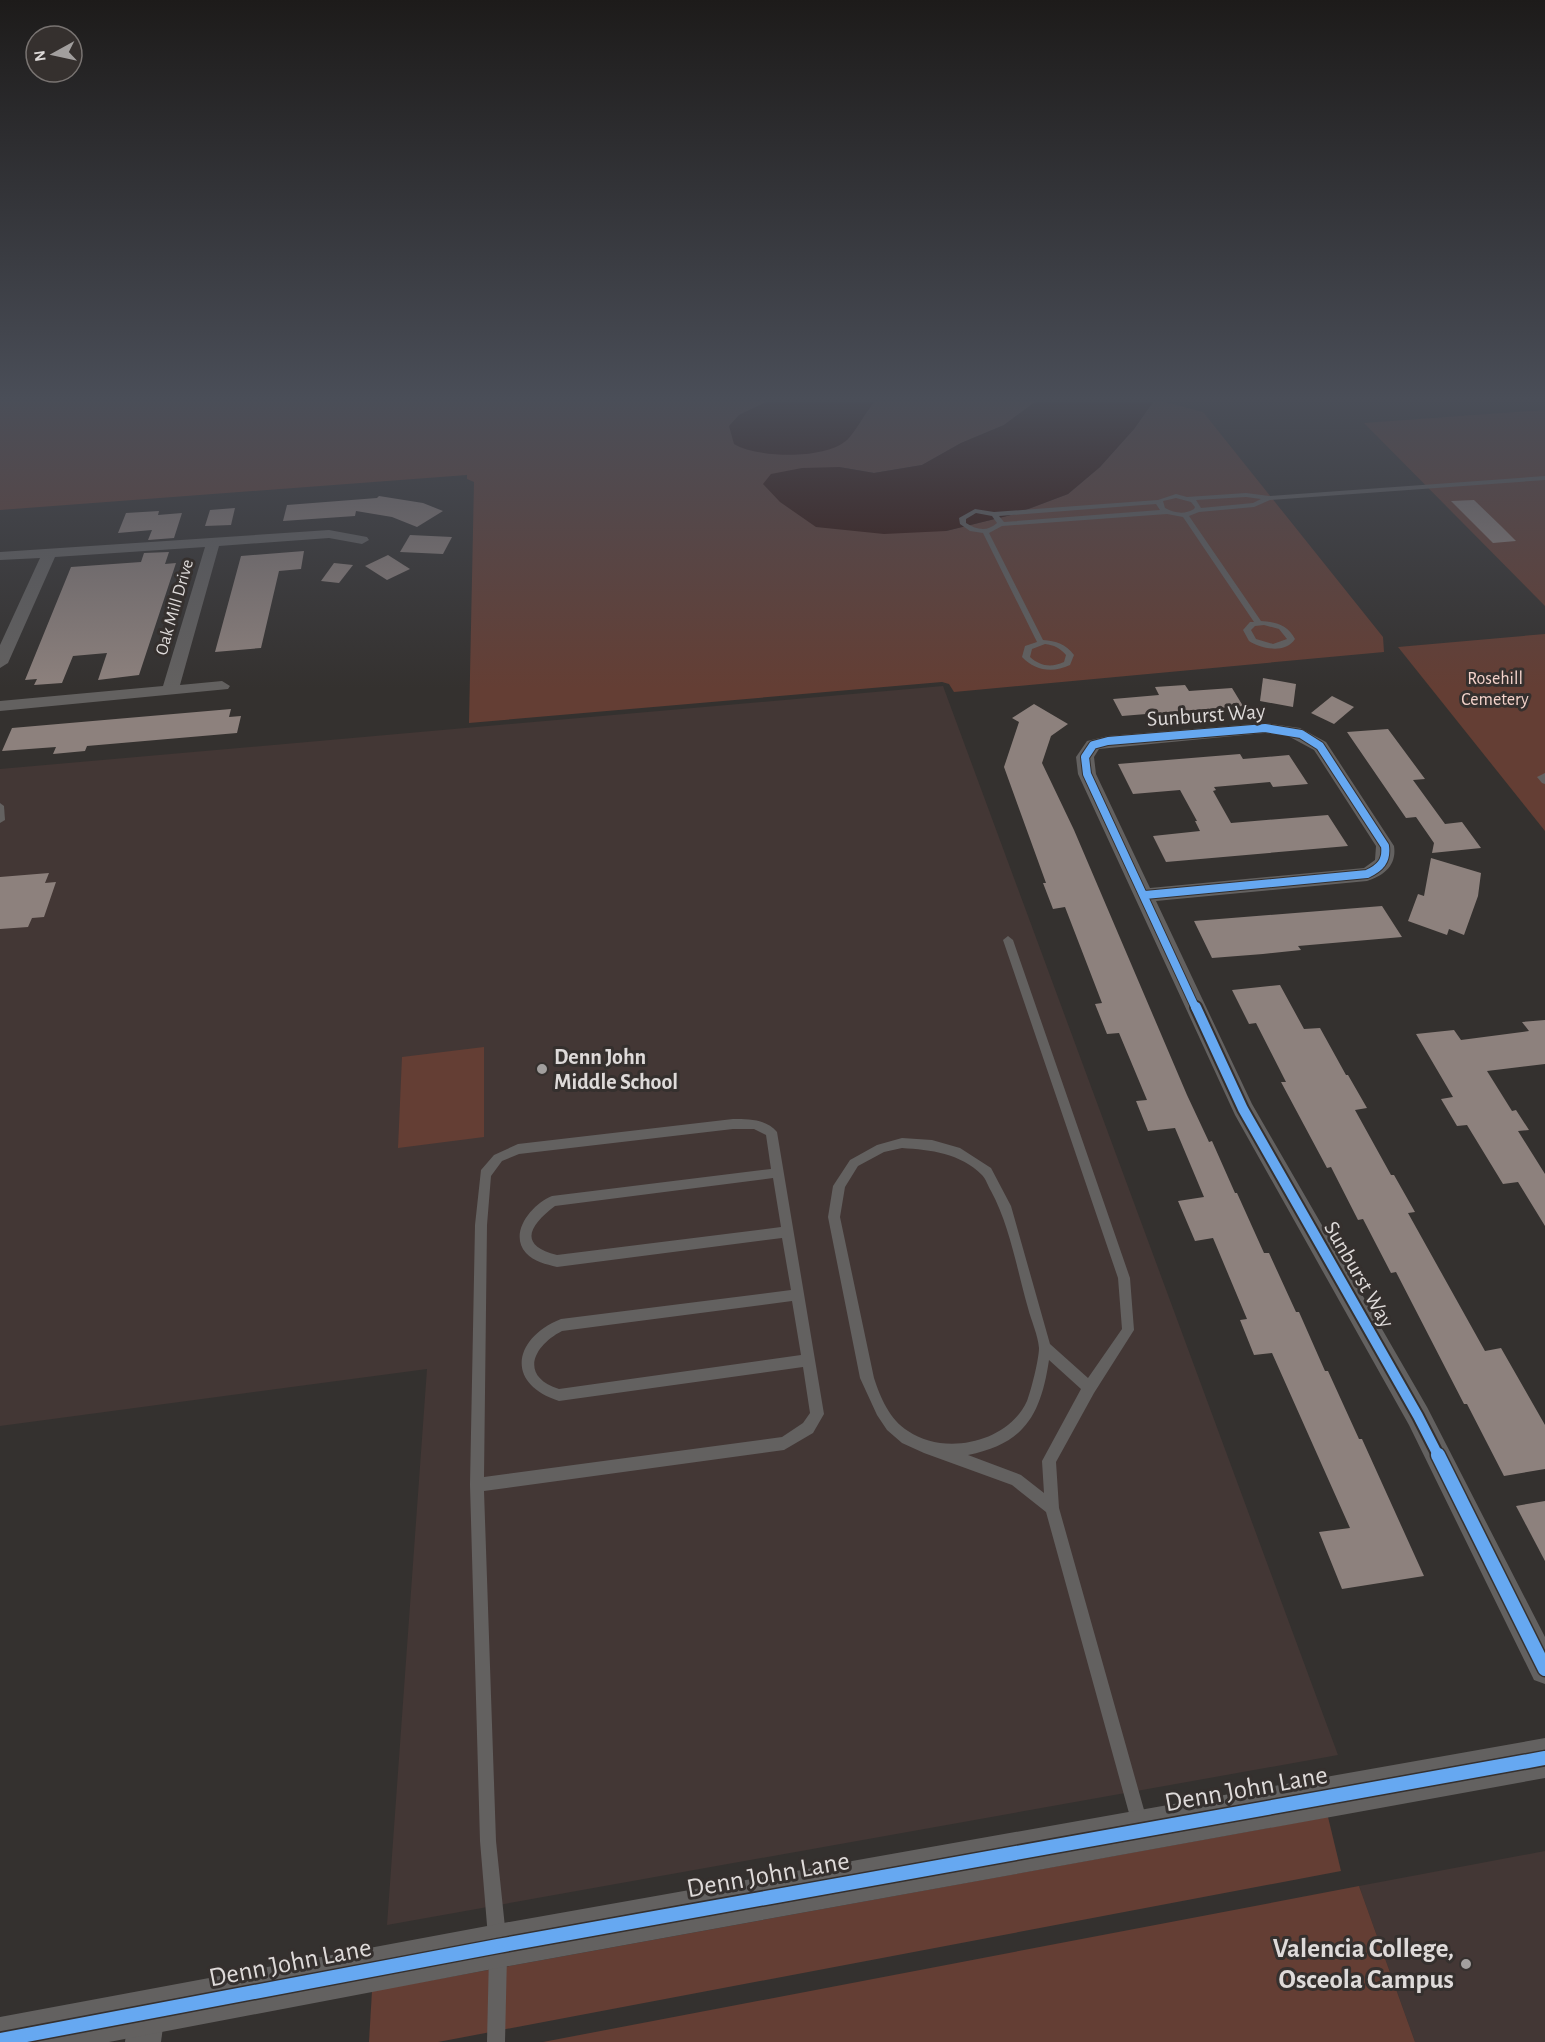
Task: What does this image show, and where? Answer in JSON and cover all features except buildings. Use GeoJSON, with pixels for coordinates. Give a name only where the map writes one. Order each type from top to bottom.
{"type":"FeatureCollection","features":[{"type":"Feature","properties":{"kind":"street"},"geometry":{"type":"LineString","coordinates":[[213,542],[329,534],[362,540]]}},
{"type":"Feature","properties":{"kind":"street","name":"Oak Mill Drive"},"geometry":{"type":"LineString","coordinates":[[0,556],[213,542],[170,690],[0,706]]}},
{"type":"Feature","properties":{"kind":"street"},"geometry":{"type":"LineString","coordinates":[[0,663],[49,553]]}},
{"type":"Feature","properties":{"kind":"street"},"geometry":{"type":"LineString","coordinates":[[170,690],[222,686]]}},
{"type":"Feature","properties":{"kind":"street","name":"Sunburst Way"},"geometry":{"type":"LineString","coordinates":[[1145,895],[1366,874],[1378,870],[1387,856],[1385,846],[1320,746],[1300,733],[1278,728],[1265,728],[1100,742],[1093,745],[1085,757],[1087,774],[1244,1110],[1418,1416],[1545,1669]]}},
{"type":"Feature","properties":{"kind":"street","name":"Denn John Lane"},"geometry":{"type":"LineString","coordinates":[[0,2040],[145,2027],[498,1946],[1545,1758]]}},
{"type":"Feature","properties":{"kind":"lane"},"geometry":{"type":"LineString","coordinates":[[1169,497],[1160,502],[994,514],[975,511],[962,518],[963,524],[967,527],[985,531],[996,529],[1000,524],[1167,512],[1185,515],[1197,510],[1254,505],[1269,498]]}},
{"type":"Feature","properties":{"kind":"lane"},"geometry":{"type":"LineString","coordinates":[[1173,497],[1213,497]]}},
{"type":"Feature","properties":{"kind":"lane"},"geometry":{"type":"LineString","coordinates":[[1264,497],[1279,497]]}},
{"type":"Feature","properties":{"kind":"lane"},"geometry":{"type":"LineString","coordinates":[[1188,499],[1196,504],[1197,510]]}},
{"type":"Feature","properties":{"kind":"lane"},"geometry":{"type":"LineString","coordinates":[[1160,502],[1160,506],[1167,512]]}},
{"type":"Feature","properties":{"kind":"lane"},"geometry":{"type":"LineString","coordinates":[[994,514],[1000,520],[1000,524]]}},
{"type":"Feature","properties":{"kind":"lane"},"geometry":{"type":"LineString","coordinates":[[1185,515],[1259,623]]}},
{"type":"Feature","properties":{"kind":"lane"},"geometry":{"type":"LineString","coordinates":[[985,531],[1041,643]]}},
{"type":"Feature","properties":{"kind":"lane"},"geometry":{"type":"LineString","coordinates":[[1259,623],[1274,624],[1286,630],[1291,639],[1289,642],[1273,647],[1253,641],[1247,630],[1259,623]]}},
{"type":"Feature","properties":{"kind":"lane"},"geometry":{"type":"LineString","coordinates":[[1041,643],[1051,643],[1063,648],[1070,655],[1067,663],[1050,668],[1030,661],[1026,657],[1028,648],[1041,643]]}},
{"type":"Feature","properties":{"kind":"lane"},"geometry":{"type":"LineString","coordinates":[[1545,776],[1541,777],[1545,781]]}},
{"type":"Feature","properties":{"kind":"lane"},"geometry":{"type":"LineString","coordinates":[[0,806],[0,820]]}},
{"type":"Feature","properties":{"kind":"lane"},"geometry":{"type":"LineString","coordinates":[[1008,940],[1125,1278],[1128,1330],[1089,1388],[1049,1461],[1052,1508],[1142,1830]]}},
{"type":"Feature","properties":{"kind":"lane"},"geometry":{"type":"LineString","coordinates":[[477,1485],[784,1443],[808,1428],[817,1414],[771,1132],[754,1124],[733,1124],[518,1149],[498,1158],[485,1174],[481,1225],[477,1485],[488,1842],[498,1946],[496,2042]]}},
{"type":"Feature","properties":{"kind":"lane"},"geometry":{"type":"LineString","coordinates":[[936,1450],[967,1449],[1001,1438],[1026,1415],[1040,1380],[1045,1348],[1005,1206],[987,1172],[960,1153],[932,1145],[902,1143],[881,1148],[854,1163],[839,1186],[834,1217],[867,1378],[874,1400],[901,1435],[936,1450],[1016,1480],[1052,1508]]}},
{"type":"Feature","properties":{"kind":"lane"},"geometry":{"type":"LineString","coordinates":[[777,1173],[552,1201],[531,1216],[526,1226],[525,1238],[529,1248],[536,1256],[557,1261],[787,1232]]}},
{"type":"Feature","properties":{"kind":"lane"},"geometry":{"type":"LineString","coordinates":[[797,1295],[561,1325],[545,1333],[535,1343],[529,1354],[528,1369],[535,1383],[545,1392],[559,1395],[808,1360]]}},
{"type":"Feature","properties":{"kind":"lane"},"geometry":{"type":"LineString","coordinates":[[1045,1348],[1089,1388]]}},
{"type":"Feature","properties":{"kind":"shaded area"},"geometry":{"type":"Polygon","coordinates":[[[776,497],[1059,497],[1015,514],[946,531],[884,534],[816,527],[776,497]]]}},
{"type":"Feature","properties":{"kind":"shaded area","name":"Denn John Middle School"},"geometry":{"type":"Polygon","coordinates":[[[943,686],[1338,1755],[387,1925],[427,1369],[0,1426],[0,769],[943,686]]]}},
{"type":"Feature","properties":{"kind":"shaded area","name":"Valencia College, Osceola Campus"},"geometry":{"type":"Polygon","coordinates":[[[1545,1851],[1545,2042],[1415,2042],[1359,1886],[1545,1851]]]}},
{"type":"Feature","properties":{"kind":"green space"},"geometry":{"type":"Polygon","coordinates":[[[0,497],[170,497],[0,510],[0,497]]]}},
{"type":"Feature","properties":{"kind":"green space"},"geometry":{"type":"Polygon","coordinates":[[[474,497],[890,497],[946,531],[1015,514],[1059,497],[1271,497],[1383,637],[1384,652],[954,692],[949,684],[942,682],[469,723],[474,497]]]}},
{"type":"Feature","properties":{"kind":"green space"},"geometry":{"type":"Polygon","coordinates":[[[1437,497],[1545,497],[1545,606],[1437,497]]]}},
{"type":"Feature","properties":{"kind":"green space","name":"Rosehill Cemetery"},"geometry":{"type":"Polygon","coordinates":[[[1545,634],[1545,831],[1398,647],[1545,634]]]}},
{"type":"Feature","properties":{"kind":"green space"},"geometry":{"type":"Polygon","coordinates":[[[484,1047],[484,1137],[398,1148],[402,1057],[484,1047]]]}},
{"type":"Feature","properties":{"kind":"green space"},"geometry":{"type":"Polygon","coordinates":[[[1328,1817],[1341,1871],[438,2042],[369,2042],[372,1991],[1328,1817]]]}},
{"type":"Feature","properties":{"kind":"green space"},"geometry":{"type":"Polygon","coordinates":[[[1359,1886],[1415,2042],[543,2042],[1359,1886]]]}},
{"type":"Feature","properties":{"kind":"cycle path"},"geometry":{"type":"LineString","coordinates":[[1145,895],[1367,874],[1382,864],[1385,846],[1320,746],[1294,732],[1265,728],[1108,741],[1093,745],[1085,757],[1087,774],[1243,1109],[1418,1416],[1545,1669]]}},
{"type":"Feature","properties":{"kind":"cycle path"},"geometry":{"type":"LineString","coordinates":[[0,2040],[498,1946],[1545,1758]]}},
{"type":"Feature","properties":{"kind":"place","name":"Denn John Middle School"},"geometry":{"type":"Point","coordinates":[542,1069]}},
{"type":"Feature","properties":{"kind":"place","name":"Valencia College, Osceola Campus"},"geometry":{"type":"Point","coordinates":[1466,1964]}}]}
